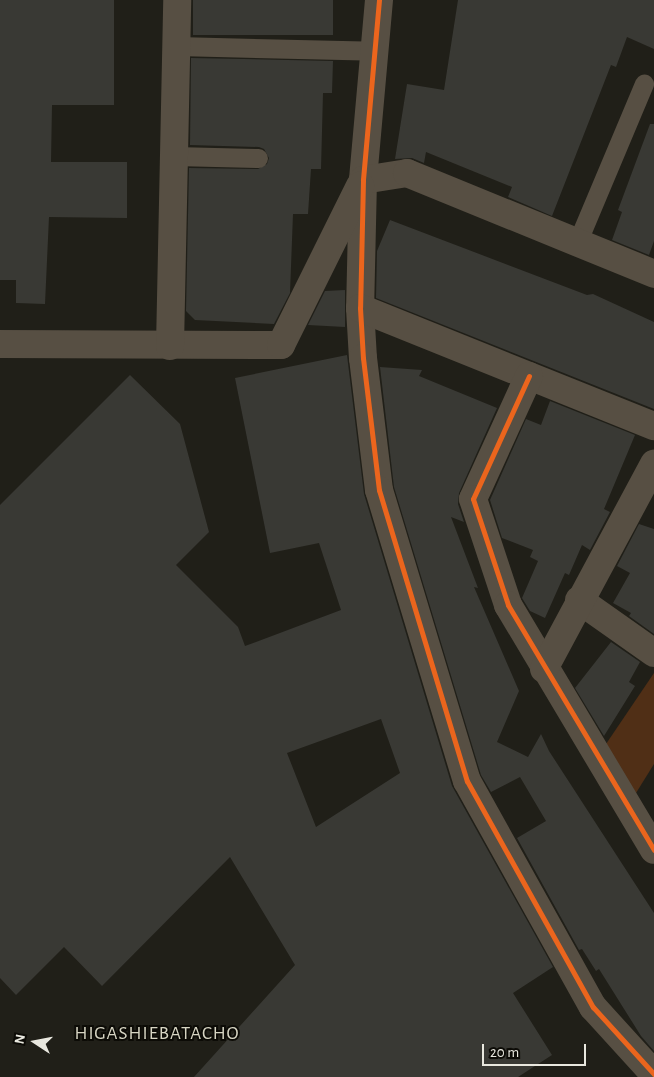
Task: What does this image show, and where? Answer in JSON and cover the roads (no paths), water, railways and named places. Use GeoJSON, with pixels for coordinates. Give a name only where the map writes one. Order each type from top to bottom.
{"type":"FeatureCollection","features":[{"type":"Feature","properties":{"kind":"street"},"geometry":{"type":"LineString","coordinates":[[170,346],[177,0]]}},
{"type":"Feature","properties":{"kind":"street"},"geometry":{"type":"LineString","coordinates":[[379,0],[363,180],[360,308],[379,490],[467,781],[593,1007],[653,1071]]}},
{"type":"Feature","properties":{"kind":"street"},"geometry":{"type":"LineString","coordinates":[[363,180],[407,173],[654,274]]}},
{"type":"Feature","properties":{"kind":"street"},"geometry":{"type":"LineString","coordinates":[[0,344],[281,345],[363,180]]}},
{"type":"Feature","properties":{"kind":"street"},"geometry":{"type":"LineString","coordinates":[[360,308],[654,426]]}},
{"type":"Feature","properties":{"kind":"street"},"geometry":{"type":"LineString","coordinates":[[529,376],[473,499],[508,605],[654,850]]}},
{"type":"Feature","properties":{"kind":"street"},"geometry":{"type":"LineString","coordinates":[[544,668],[654,464]]}},
{"type":"Feature","properties":{"kind":"street"},"geometry":{"type":"LineString","coordinates":[[579,600],[654,653]]}},
{"type":"Feature","properties":{"kind":"lane"},"geometry":{"type":"LineString","coordinates":[[176,46],[375,52]]}},
{"type":"Feature","properties":{"kind":"lane"},"geometry":{"type":"LineString","coordinates":[[577,243],[644,84]]}},
{"type":"Feature","properties":{"kind":"lane"},"geometry":{"type":"LineString","coordinates":[[174,156],[258,158]]}},
{"type":"Feature","properties":{"kind":"district","name":"HIGASHIEBATACHO"},"geometry":{"type":"Point","coordinates":[157,1034]}}]}
